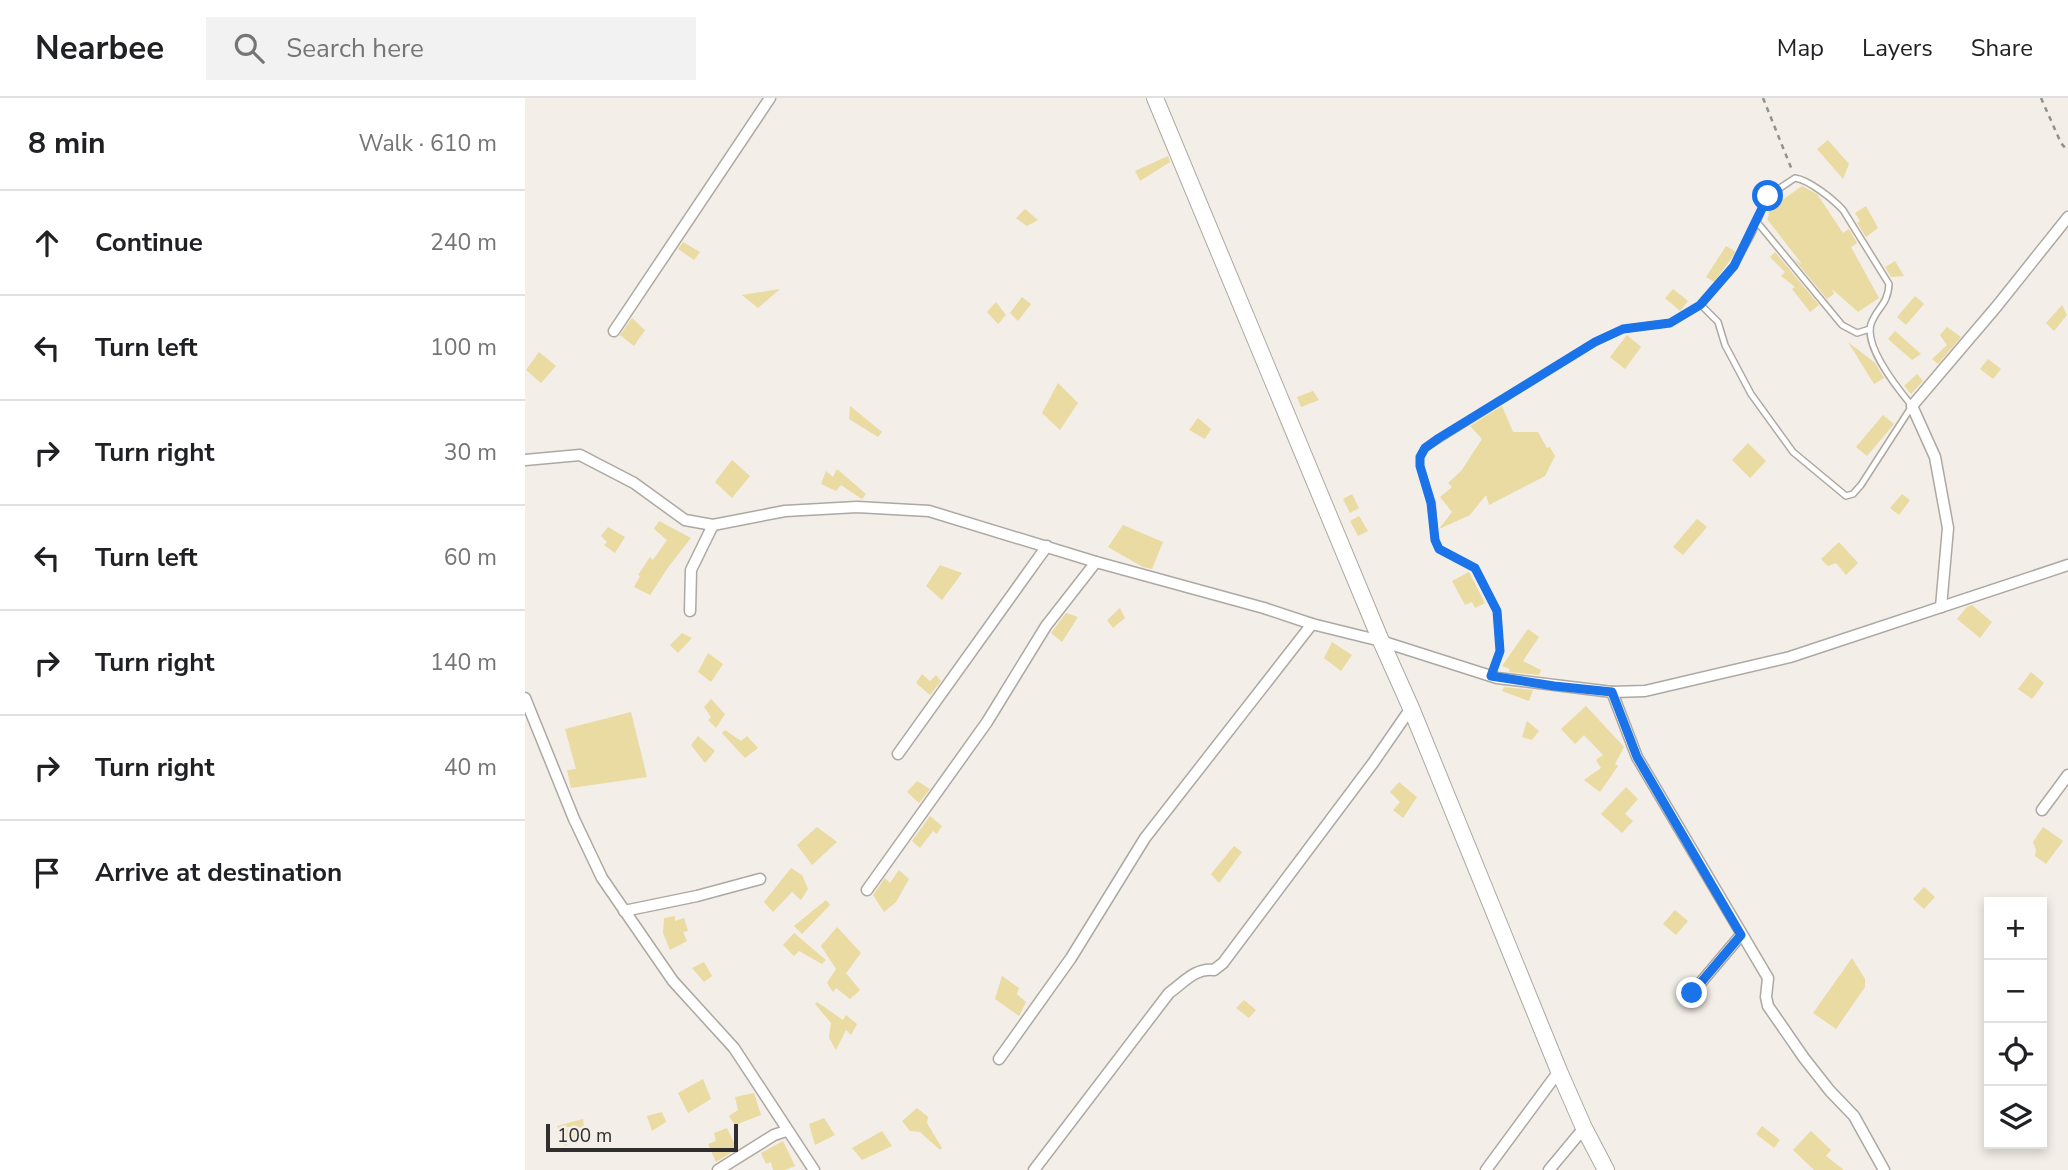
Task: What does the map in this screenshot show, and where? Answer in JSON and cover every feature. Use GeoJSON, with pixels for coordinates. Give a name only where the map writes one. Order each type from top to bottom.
{"type":"FeatureCollection","features":[{"type":"Feature","properties":{"kind":"main road"},"geometry":{"type":"LineString","coordinates":[[1155,98],[1411,708],[1559,1071],[1606,1170]]}},
{"type":"Feature","properties":{"kind":"street"},"geometry":{"type":"LineString","coordinates":[[614,331],[770,98]]}},
{"type":"Feature","properties":{"kind":"street"},"geometry":{"type":"LineString","coordinates":[[1941,607],[1948,528],[1934,457],[1912,406],[2068,217]]}},
{"type":"Feature","properties":{"kind":"street"},"geometry":{"type":"LineString","coordinates":[[525,460],[580,456],[634,483],[685,520],[713,525],[785,511],[856,507],[929,511],[1096,562],[1381,641],[1491,676],[1612,692],[1645,691],[1790,657],[2068,565]]}},
{"type":"Feature","properties":{"kind":"street"},"geometry":{"type":"LineString","coordinates":[[690,611],[691,570],[713,525]]}},
{"type":"Feature","properties":{"kind":"street"},"geometry":{"type":"LineString","coordinates":[[898,754],[1047,546]]}},
{"type":"Feature","properties":{"kind":"street"},"geometry":{"type":"LineString","coordinates":[[867,890],[987,722],[1046,626],[1096,562]]}},
{"type":"Feature","properties":{"kind":"street"},"geometry":{"type":"LineString","coordinates":[[999,1059],[1071,958],[1145,838],[1312,624]]}},
{"type":"Feature","properties":{"kind":"street"},"geometry":{"type":"LineString","coordinates":[[1612,692],[1637,757],[1768,978],[1768,1006],[1804,1058],[1854,1116],[1884,1170]]}},
{"type":"Feature","properties":{"kind":"street"},"geometry":{"type":"LineString","coordinates":[[525,698],[574,819],[603,878],[673,981],[733,1048],[814,1170]]}},
{"type":"Feature","properties":{"kind":"street"},"geometry":{"type":"LineString","coordinates":[[1034,1170],[1169,993],[1197,971],[1214,970],[1223,963],[1365,774],[1411,708]]}},
{"type":"Feature","properties":{"kind":"street"},"geometry":{"type":"LineString","coordinates":[[2042,810],[2068,775]]}},
{"type":"Feature","properties":{"kind":"street"},"geometry":{"type":"LineString","coordinates":[[624,911],[697,896],[760,879]]}},
{"type":"Feature","properties":{"kind":"street"},"geometry":{"type":"LineString","coordinates":[[1692,993],[1741,935]]}},
{"type":"Feature","properties":{"kind":"street"},"geometry":{"type":"LineString","coordinates":[[1486,1170],[1559,1071]]}},
{"type":"Feature","properties":{"kind":"street"},"geometry":{"type":"LineString","coordinates":[[1549,1170],[1584,1128]]}},
{"type":"Feature","properties":{"kind":"street"},"geometry":{"type":"LineString","coordinates":[[718,1170],[774,1135],[786,1131]]}},
{"type":"Feature","properties":{"kind":"lane"},"geometry":{"type":"LineString","coordinates":[[1491,676],[1500,651],[1497,611],[1475,568],[1439,549],[1435,540],[1431,503],[1420,466],[1420,457],[1425,448],[1595,342],[1623,329],[1670,323],[1700,305],[1734,266],[1768,196],[1795,178],[1806,180],[1843,210],[1889,284],[1889,296],[1872,321],[1870,340],[1892,381],[1912,406],[1861,485],[1853,494],[1846,496],[1793,453],[1751,394],[1725,345],[1718,322],[1700,305]]}},
{"type":"Feature","properties":{"kind":"lane"},"geometry":{"type":"LineString","coordinates":[[1756,222],[1842,325],[1857,332],[1870,330]]}},
{"type":"Feature","properties":{"kind":"path"},"geometry":{"type":"LineString","coordinates":[[1763,98],[1795,178]]}},
{"type":"Feature","properties":{"kind":"path"},"geometry":{"type":"LineString","coordinates":[[2041,98],[2061,143],[2068,151]]}},
{"type":"Feature","properties":{"kind":"building"},"geometry":{"type":"Polygon","coordinates":[[[1828,140],[1849,164],[1843,179],[1817,149],[1828,140]]]}},
{"type":"Feature","properties":{"kind":"building"},"geometry":{"type":"Polygon","coordinates":[[[1168,156],[1170,162],[1140,181],[1135,171],[1168,156]]]}},
{"type":"Feature","properties":{"kind":"building"},"geometry":{"type":"Polygon","coordinates":[[[1802,186],[1817,194],[1843,233],[1849,229],[1857,243],[1851,247],[1879,298],[1858,312],[1832,289],[1834,294],[1827,299],[1794,259],[1802,264],[1767,219],[1768,210],[1802,186]]]}},
{"type":"Feature","properties":{"kind":"building"},"geometry":{"type":"Polygon","coordinates":[[[1866,206],[1878,228],[1866,237],[1857,223],[1860,221],[1855,213],[1866,206]]]}},
{"type":"Feature","properties":{"kind":"building"},"geometry":{"type":"Polygon","coordinates":[[[1025,209],[1038,220],[1027,226],[1016,218],[1025,209]]]}},
{"type":"Feature","properties":{"kind":"building"},"geometry":{"type":"Polygon","coordinates":[[[683,242],[700,252],[694,260],[678,249],[683,242]]]}},
{"type":"Feature","properties":{"kind":"building"},"geometry":{"type":"Polygon","coordinates":[[[1726,246],[1736,252],[1714,282],[1706,277],[1726,246]]]}},
{"type":"Feature","properties":{"kind":"building"},"geometry":{"type":"Polygon","coordinates":[[[1775,252],[1819,305],[1810,312],[1792,289],[1795,287],[1781,276],[1785,272],[1770,257],[1775,252]]]}},
{"type":"Feature","properties":{"kind":"building"},"geometry":{"type":"Polygon","coordinates":[[[1895,261],[1904,276],[1891,277],[1885,267],[1895,261]]]}},
{"type":"Feature","properties":{"kind":"building"},"geometry":{"type":"Polygon","coordinates":[[[780,289],[758,308],[742,295],[780,289]]]}},
{"type":"Feature","properties":{"kind":"building"},"geometry":{"type":"Polygon","coordinates":[[[1673,289],[1688,301],[1680,311],[1665,298],[1673,289]]]}},
{"type":"Feature","properties":{"kind":"building"},"geometry":{"type":"Polygon","coordinates":[[[1915,296],[1924,304],[1906,325],[1897,317],[1915,296]]]}},
{"type":"Feature","properties":{"kind":"building"},"geometry":{"type":"Polygon","coordinates":[[[1022,297],[1031,304],[1018,321],[1010,313],[1022,297]]]}},
{"type":"Feature","properties":{"kind":"building"},"geometry":{"type":"Polygon","coordinates":[[[996,302],[1006,315],[998,324],[987,312],[996,302]]]}},
{"type":"Feature","properties":{"kind":"building"},"geometry":{"type":"Polygon","coordinates":[[[2062,305],[2067,315],[2054,331],[2046,323],[2062,305]]]}},
{"type":"Feature","properties":{"kind":"building"},"geometry":{"type":"Polygon","coordinates":[[[632,318],[645,330],[634,346],[620,335],[632,318]]]}},
{"type":"Feature","properties":{"kind":"building"},"geometry":{"type":"Polygon","coordinates":[[[1947,327],[1961,337],[1938,364],[1932,359],[1947,345],[1940,335],[1947,327]]]}},
{"type":"Feature","properties":{"kind":"building"},"geometry":{"type":"Polygon","coordinates":[[[1895,331],[1921,354],[1912,360],[1888,339],[1895,331]]]}},
{"type":"Feature","properties":{"kind":"building"},"geometry":{"type":"Polygon","coordinates":[[[1627,335],[1641,347],[1625,369],[1610,357],[1627,335]]]}},
{"type":"Feature","properties":{"kind":"building"},"geometry":{"type":"Polygon","coordinates":[[[1848,342],[1875,363],[1884,378],[1874,384],[1848,342]]]}},
{"type":"Feature","properties":{"kind":"building"},"geometry":{"type":"Polygon","coordinates":[[[539,352],[556,366],[541,383],[526,370],[539,352]]]}},
{"type":"Feature","properties":{"kind":"building"},"geometry":{"type":"Polygon","coordinates":[[[1988,359],[2001,369],[1993,379],[1980,369],[1988,359]]]}},
{"type":"Feature","properties":{"kind":"building"},"geometry":{"type":"Polygon","coordinates":[[[1917,374],[1923,381],[1911,394],[1904,386],[1917,374]]]}},
{"type":"Feature","properties":{"kind":"building"},"geometry":{"type":"Polygon","coordinates":[[[1058,383],[1078,403],[1060,430],[1042,413],[1058,383]]]}},
{"type":"Feature","properties":{"kind":"building"},"geometry":{"type":"Polygon","coordinates":[[[1313,391],[1319,400],[1301,407],[1297,397],[1313,391]]]}},
{"type":"Feature","properties":{"kind":"building"},"geometry":{"type":"Polygon","coordinates":[[[850,406],[882,432],[878,437],[849,419],[850,406]]]}},
{"type":"Feature","properties":{"kind":"building"},"geometry":{"type":"Polygon","coordinates":[[[1502,406],[1513,432],[1538,432],[1547,448],[1550,447],[1555,456],[1545,476],[1489,505],[1486,495],[1470,515],[1439,529],[1452,512],[1440,497],[1452,487],[1448,483],[1461,471],[1482,439],[1470,426],[1502,406]]]}},
{"type":"Feature","properties":{"kind":"building"},"geometry":{"type":"Polygon","coordinates":[[[1883,415],[1894,424],[1867,456],[1856,447],[1883,415]]]}},
{"type":"Feature","properties":{"kind":"building"},"geometry":{"type":"Polygon","coordinates":[[[1198,418],[1211,429],[1205,439],[1189,430],[1198,418]]]}},
{"type":"Feature","properties":{"kind":"building"},"geometry":{"type":"Polygon","coordinates":[[[1748,443],[1766,461],[1750,478],[1732,460],[1748,443]]]}},
{"type":"Feature","properties":{"kind":"building"},"geometry":{"type":"Polygon","coordinates":[[[732,460],[750,476],[732,498],[715,482],[732,460]]]}},
{"type":"Feature","properties":{"kind":"building"},"geometry":{"type":"Polygon","coordinates":[[[837,469],[866,494],[862,499],[841,485],[836,491],[821,484],[826,471],[833,477],[837,469]]]}},
{"type":"Feature","properties":{"kind":"building"},"geometry":{"type":"Polygon","coordinates":[[[1352,494],[1359,508],[1350,513],[1343,499],[1352,494]]]}},
{"type":"Feature","properties":{"kind":"building"},"geometry":{"type":"Polygon","coordinates":[[[1902,494],[1910,500],[1899,515],[1890,508],[1902,494]]]}},
{"type":"Feature","properties":{"kind":"building"},"geometry":{"type":"Polygon","coordinates":[[[1359,516],[1368,531],[1358,536],[1350,521],[1359,516]]]}},
{"type":"Feature","properties":{"kind":"building"},"geometry":{"type":"Polygon","coordinates":[[[1697,519],[1707,527],[1683,555],[1673,547],[1697,519]]]}},
{"type":"Feature","properties":{"kind":"building"},"geometry":{"type":"Polygon","coordinates":[[[659,521],[691,538],[650,595],[634,587],[640,576],[638,575],[650,557],[653,560],[667,540],[654,529],[659,521]]]}},
{"type":"Feature","properties":{"kind":"building"},"geometry":{"type":"Polygon","coordinates":[[[1123,525],[1163,542],[1152,569],[1143,567],[1108,547],[1123,525]]]}},
{"type":"Feature","properties":{"kind":"building"},"geometry":{"type":"Polygon","coordinates":[[[608,527],[625,537],[615,553],[604,545],[607,542],[601,536],[608,527]]]}},
{"type":"Feature","properties":{"kind":"building"},"geometry":{"type":"Polygon","coordinates":[[[1839,542],[1858,563],[1846,575],[1836,563],[1828,566],[1821,559],[1839,542]]]}},
{"type":"Feature","properties":{"kind":"building"},"geometry":{"type":"Polygon","coordinates":[[[940,565],[962,573],[942,600],[926,586],[940,565]]]}},
{"type":"Feature","properties":{"kind":"building"},"geometry":{"type":"Polygon","coordinates":[[[1469,572],[1485,603],[1475,608],[1472,602],[1465,605],[1452,581],[1469,572]]]}},
{"type":"Feature","properties":{"kind":"building"},"geometry":{"type":"Polygon","coordinates":[[[1972,605],[1992,622],[1980,638],[1957,619],[1972,605]]]}},
{"type":"Feature","properties":{"kind":"building"},"geometry":{"type":"Polygon","coordinates":[[[1120,608],[1125,618],[1113,628],[1107,620],[1120,608]]]}},
{"type":"Feature","properties":{"kind":"building"},"geometry":{"type":"Polygon","coordinates":[[[1066,613],[1078,617],[1062,642],[1051,633],[1066,613]]]}},
{"type":"Feature","properties":{"kind":"building"},"geometry":{"type":"Polygon","coordinates":[[[1528,629],[1539,637],[1523,661],[1541,670],[1539,675],[1509,672],[1510,669],[1502,666],[1528,629]]]}},
{"type":"Feature","properties":{"kind":"building"},"geometry":{"type":"Polygon","coordinates":[[[682,633],[692,638],[678,653],[670,645],[682,633]]]}},
{"type":"Feature","properties":{"kind":"building"},"geometry":{"type":"Polygon","coordinates":[[[1332,642],[1352,655],[1341,671],[1324,658],[1332,642]]]}},
{"type":"Feature","properties":{"kind":"building"},"geometry":{"type":"Polygon","coordinates":[[[708,653],[723,664],[711,682],[698,672],[708,653]]]}},
{"type":"Feature","properties":{"kind":"building"},"geometry":{"type":"Polygon","coordinates":[[[2031,672],[2044,683],[2032,699],[2018,689],[2031,672]]]}},
{"type":"Feature","properties":{"kind":"building"},"geometry":{"type":"Polygon","coordinates":[[[922,674],[930,681],[936,675],[941,681],[930,695],[916,683],[922,674]]]}},
{"type":"Feature","properties":{"kind":"building"},"geometry":{"type":"Polygon","coordinates":[[[1504,687],[1533,690],[1529,701],[1502,691],[1504,687]]]}},
{"type":"Feature","properties":{"kind":"building"},"geometry":{"type":"Polygon","coordinates":[[[711,699],[725,714],[716,728],[708,720],[711,717],[704,707],[711,699]]]}},
{"type":"Feature","properties":{"kind":"building"},"geometry":{"type":"Polygon","coordinates":[[[1586,706],[1624,747],[1615,764],[1618,766],[1600,792],[1584,780],[1601,768],[1596,760],[1603,755],[1584,735],[1575,744],[1561,729],[1586,706]]]}},
{"type":"Feature","properties":{"kind":"building"},"geometry":{"type":"Polygon","coordinates":[[[631,712],[647,777],[571,788],[567,770],[576,769],[565,729],[631,712]]]}},
{"type":"Feature","properties":{"kind":"building"},"geometry":{"type":"Polygon","coordinates":[[[1527,721],[1539,731],[1532,740],[1522,737],[1527,721]]]}},
{"type":"Feature","properties":{"kind":"building"},"geometry":{"type":"Polygon","coordinates":[[[725,730],[741,741],[747,736],[758,748],[745,758],[722,733],[725,730]]]}},
{"type":"Feature","properties":{"kind":"building"},"geometry":{"type":"Polygon","coordinates":[[[698,736],[715,751],[705,763],[691,745],[698,736]]]}},
{"type":"Feature","properties":{"kind":"building"},"geometry":{"type":"Polygon","coordinates":[[[917,781],[930,789],[919,803],[907,792],[917,781]]]}},
{"type":"Feature","properties":{"kind":"building"},"geometry":{"type":"Polygon","coordinates":[[[1399,782],[1417,797],[1403,818],[1393,810],[1400,802],[1390,792],[1399,782]]]}},
{"type":"Feature","properties":{"kind":"building"},"geometry":{"type":"Polygon","coordinates":[[[1626,787],[1638,799],[1625,814],[1633,821],[1622,833],[1601,814],[1626,787]]]}},
{"type":"Feature","properties":{"kind":"building"},"geometry":{"type":"Polygon","coordinates":[[[930,816],[942,826],[937,834],[933,831],[920,848],[912,841],[930,816]]]}},
{"type":"Feature","properties":{"kind":"building"},"geometry":{"type":"Polygon","coordinates":[[[817,827],[837,842],[812,865],[797,845],[817,827]]]}},
{"type":"Feature","properties":{"kind":"building"},"geometry":{"type":"Polygon","coordinates":[[[2043,827],[2063,841],[2046,864],[2035,856],[2033,842],[2043,827]]]}},
{"type":"Feature","properties":{"kind":"building"},"geometry":{"type":"Polygon","coordinates":[[[1234,846],[1242,852],[1219,883],[1211,874],[1234,846]]]}},
{"type":"Feature","properties":{"kind":"building"},"geometry":{"type":"Polygon","coordinates":[[[791,868],[802,875],[808,889],[801,900],[792,892],[773,912],[764,902],[791,868]]]}},
{"type":"Feature","properties":{"kind":"building"},"geometry":{"type":"Polygon","coordinates":[[[899,870],[909,879],[896,902],[884,912],[873,895],[885,878],[890,883],[899,870]]]}},
{"type":"Feature","properties":{"kind":"building"},"geometry":{"type":"Polygon","coordinates":[[[1924,887],[1935,897],[1924,909],[1913,899],[1924,887]]]}},
{"type":"Feature","properties":{"kind":"building"},"geometry":{"type":"Polygon","coordinates":[[[826,900],[830,905],[802,934],[794,926],[826,900]]]}},
{"type":"Feature","properties":{"kind":"building"},"geometry":{"type":"Polygon","coordinates":[[[1675,910],[1688,921],[1676,935],[1663,924],[1675,910]]]}},
{"type":"Feature","properties":{"kind":"building"},"geometry":{"type":"Polygon","coordinates":[[[675,916],[675,921],[684,918],[688,931],[683,932],[687,941],[670,950],[663,933],[664,918],[675,916]]]}},
{"type":"Feature","properties":{"kind":"building"},"geometry":{"type":"Polygon","coordinates":[[[837,927],[861,953],[846,973],[860,990],[850,999],[836,988],[833,992],[827,983],[836,969],[821,946],[837,927]]]}},
{"type":"Feature","properties":{"kind":"building"},"geometry":{"type":"Polygon","coordinates":[[[794,933],[826,960],[822,964],[799,951],[794,956],[783,945],[794,933]]]}},
{"type":"Feature","properties":{"kind":"building"},"geometry":{"type":"Polygon","coordinates":[[[1852,958],[1865,979],[1865,987],[1836,1029],[1813,1013],[1852,958]]]}},
{"type":"Feature","properties":{"kind":"building"},"geometry":{"type":"Polygon","coordinates":[[[704,962],[712,976],[704,982],[692,968],[704,962]]]}},
{"type":"Feature","properties":{"kind":"building"},"geometry":{"type":"Polygon","coordinates":[[[1002,976],[1019,988],[1017,994],[1026,1002],[1019,1016],[995,999],[1002,976]]]}},
{"type":"Feature","properties":{"kind":"building"},"geometry":{"type":"Polygon","coordinates":[[[1244,1000],[1256,1010],[1249,1018],[1236,1008],[1244,1000]]]}},
{"type":"Feature","properties":{"kind":"building"},"geometry":{"type":"Polygon","coordinates":[[[817,1002],[843,1020],[846,1015],[857,1024],[851,1035],[846,1030],[836,1050],[829,1038],[831,1023],[815,1004],[817,1002]]]}},
{"type":"Feature","properties":{"kind":"building"},"geometry":{"type":"Polygon","coordinates":[[[703,1079],[711,1099],[688,1113],[678,1093],[703,1079]]]}},
{"type":"Feature","properties":{"kind":"building"},"geometry":{"type":"Polygon","coordinates":[[[754,1093],[761,1115],[735,1125],[729,1116],[738,1110],[735,1097],[754,1093]]]}},
{"type":"Feature","properties":{"kind":"building"},"geometry":{"type":"Polygon","coordinates":[[[917,1108],[928,1117],[927,1123],[942,1148],[940,1150],[920,1132],[910,1131],[902,1121],[917,1108]]]}},
{"type":"Feature","properties":{"kind":"building"},"geometry":{"type":"Polygon","coordinates":[[[662,1112],[666,1122],[652,1131],[647,1116],[662,1112]]]}},
{"type":"Feature","properties":{"kind":"building"},"geometry":{"type":"Polygon","coordinates":[[[824,1118],[835,1135],[815,1145],[809,1124],[824,1118]]]}},
{"type":"Feature","properties":{"kind":"building"},"geometry":{"type":"Polygon","coordinates":[[[583,1119],[585,1134],[565,1146],[557,1126],[583,1119]]]}},
{"type":"Feature","properties":{"kind":"building"},"geometry":{"type":"Polygon","coordinates":[[[1762,1126],[1780,1140],[1774,1148],[1756,1134],[1762,1126]]]}},
{"type":"Feature","properties":{"kind":"building"},"geometry":{"type":"Polygon","coordinates":[[[727,1128],[737,1149],[716,1162],[708,1144],[716,1141],[714,1133],[727,1128]]]}},
{"type":"Feature","properties":{"kind":"building"},"geometry":{"type":"Polygon","coordinates":[[[882,1131],[892,1146],[862,1160],[852,1148],[882,1131]]]}},
{"type":"Feature","properties":{"kind":"building"},"geometry":{"type":"Polygon","coordinates":[[[1811,1131],[1831,1150],[1826,1156],[1844,1170],[1814,1170],[1793,1150],[1811,1131]]]}},
{"type":"Feature","properties":{"kind":"building"},"geometry":{"type":"Polygon","coordinates":[[[783,1141],[795,1166],[785,1170],[773,1170],[771,1162],[766,1164],[761,1153],[783,1141]]]}},
{"type":"Feature","properties":{"kind":"route"},"geometry":{"type":"LineString","coordinates":[[1692,993],[1741,935],[1637,757],[1612,692],[1491,676],[1500,651],[1497,611],[1475,568],[1439,549],[1420,457],[1425,448],[1439,438],[1595,342],[1628,327],[1670,323],[1700,305],[1734,266],[1768,196]]}}]}
